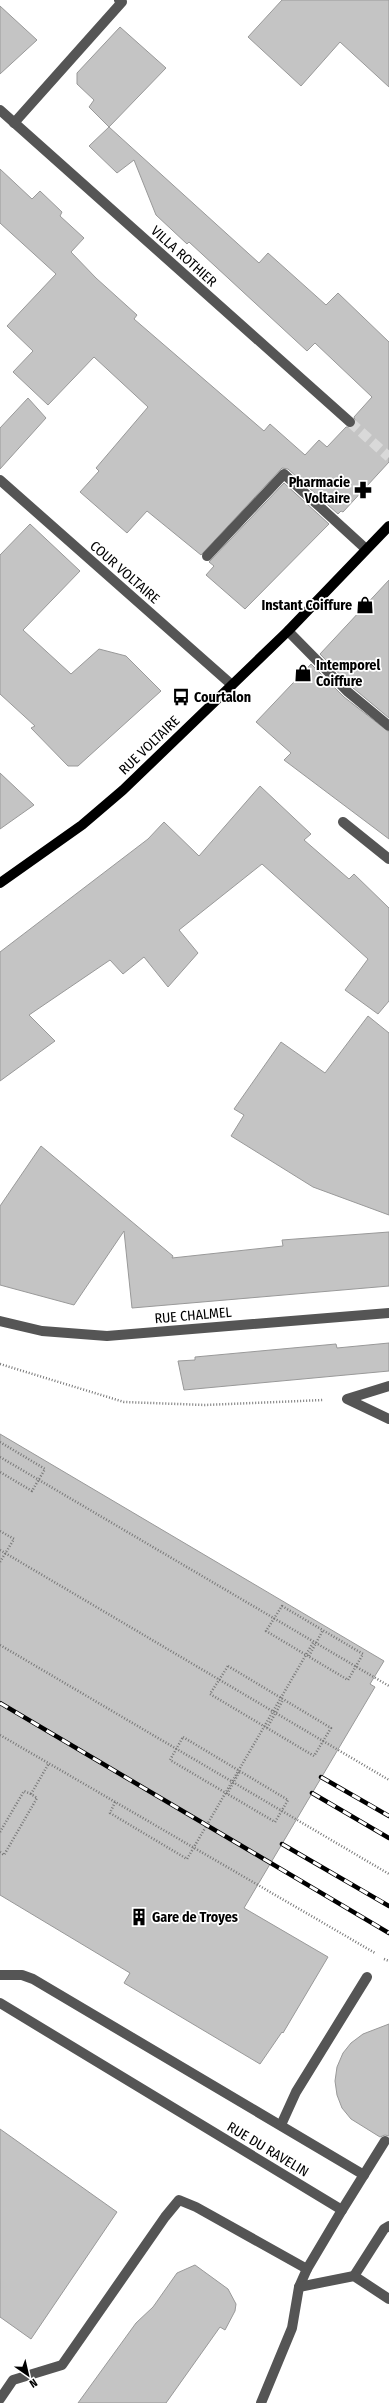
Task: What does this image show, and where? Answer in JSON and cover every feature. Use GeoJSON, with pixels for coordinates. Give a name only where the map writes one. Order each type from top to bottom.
{"type":"FeatureCollection","features":[{"type":"Feature","properties":{"kind":"main road","name":"RUE VOLTAIRE"},"geometry":{"type":"LineString","coordinates":[[0,883],[88,820],[123,790],[288,631],[389,526]]}},
{"type":"Feature","properties":{"kind":"street"},"geometry":{"type":"LineString","coordinates":[[14,124],[122,2],[119,0]]}},
{"type":"Feature","properties":{"kind":"street","name":"VILLA ROTHIER"},"geometry":{"type":"LineString","coordinates":[[0,110],[350,422]]}},
{"type":"Feature","properties":{"kind":"street"},"geometry":{"type":"LineString","coordinates":[[207,556],[284,474],[366,549]]}},
{"type":"Feature","properties":{"kind":"street","name":"COUR VOLTAIRE"},"geometry":{"type":"LineString","coordinates":[[0,480],[232,685]]}},
{"type":"Feature","properties":{"kind":"street"},"geometry":{"type":"LineString","coordinates":[[288,631],[348,692],[389,726]]}},
{"type":"Feature","properties":{"kind":"street"},"geometry":{"type":"LineString","coordinates":[[343,822],[389,859]]}},
{"type":"Feature","properties":{"kind":"street","name":"RUE CHALMEL"},"geometry":{"type":"LineString","coordinates":[[0,1320],[42,1331],[107,1336],[389,1313]]}},
{"type":"Feature","properties":{"kind":"street"},"geometry":{"type":"LineString","coordinates":[[347,1398],[389,1386]]}},
{"type":"Feature","properties":{"kind":"street"},"geometry":{"type":"LineString","coordinates":[[347,1398],[389,1419]]}},
{"type":"Feature","properties":{"kind":"street"},"geometry":{"type":"LineString","coordinates":[[0,1975],[22,1975],[33,1978],[364,2175]]}},
{"type":"Feature","properties":{"kind":"street"},"geometry":{"type":"LineString","coordinates":[[281,2125],[296,2092],[367,1977]]}},
{"type":"Feature","properties":{"kind":"street","name":"RUE DU RAVELIN"},"geometry":{"type":"LineString","coordinates":[[0,2003],[342,2210]]}},
{"type":"Feature","properties":{"kind":"street"},"geometry":{"type":"LineString","coordinates":[[261,2403],[292,2328],[300,2287],[307,2269],[385,2141]]}},
{"type":"Feature","properties":{"kind":"street"},"geometry":{"type":"LineString","coordinates":[[0,2398],[13,2380],[62,2365],[179,2200],[196,2207],[307,2269]]}},
{"type":"Feature","properties":{"kind":"street"},"geometry":{"type":"LineString","coordinates":[[354,2276],[384,2229],[389,2226]]}},
{"type":"Feature","properties":{"kind":"street"},"geometry":{"type":"LineString","coordinates":[[300,2287],[354,2276],[389,2299]]}},
{"type":"Feature","properties":{"kind":"path"},"geometry":{"type":"LineString","coordinates":[[0,1364],[124,1402],[205,1405],[347,1398]]}},
{"type":"Feature","properties":{"kind":"path"},"geometry":{"type":"LineString","coordinates":[[0,1442],[45,1469],[32,1491],[0,1472]]}},
{"type":"Feature","properties":{"kind":"path"},"geometry":{"type":"LineString","coordinates":[[0,1457],[389,1686]]}},
{"type":"Feature","properties":{"kind":"path"},"geometry":{"type":"LineString","coordinates":[[0,1531],[14,1540],[0,1562]]}},
{"type":"Feature","properties":{"kind":"path"},"geometry":{"type":"LineString","coordinates":[[0,1550],[389,1780]]}},
{"type":"Feature","properties":{"kind":"path"},"geometry":{"type":"LineString","coordinates":[[282,1606],[363,1654],[348,1680],[266,1631],[274,1618],[282,1606]]}},
{"type":"Feature","properties":{"kind":"path"},"geometry":{"type":"LineString","coordinates":[[308,1656],[323,1630]]}},
{"type":"Feature","properties":{"kind":"path"},"geometry":{"type":"LineString","coordinates":[[115,1802],[110,1813],[187,1859],[314,1641]]}},
{"type":"Feature","properties":{"kind":"path"},"geometry":{"type":"LineString","coordinates":[[0,1645],[281,1812],[389,1874]]}},
{"type":"Feature","properties":{"kind":"path"},"geometry":{"type":"LineString","coordinates":[[228,1666],[283,1700],[331,1728],[314,1756],[210,1694],[228,1666]]}},
{"type":"Feature","properties":{"kind":"path"},"geometry":{"type":"LineString","coordinates":[[267,1728],[283,1700]]}},
{"type":"Feature","properties":{"kind":"path"},"geometry":{"type":"LineString","coordinates":[[0,1735],[389,1961]]}},
{"type":"Feature","properties":{"kind":"path"},"geometry":{"type":"LineString","coordinates":[[183,1737],[288,1800],[275,1822],[170,1760],[176,1749],[183,1737]]}},
{"type":"Feature","properties":{"kind":"path"},"geometry":{"type":"LineString","coordinates":[[31,1794],[49,1762]]}},
{"type":"Feature","properties":{"kind":"path"},"geometry":{"type":"LineString","coordinates":[[228,1794],[240,1771]]}},
{"type":"Feature","properties":{"kind":"path"},"geometry":{"type":"LineString","coordinates":[[0,1832],[24,1791],[37,1798],[4,1854],[0,1852]]}},
{"type":"Feature","properties":{"kind":"building"},"geometry":{"type":"Polygon","coordinates":[[[282,0],[389,0],[389,87],[340,42],[301,86],[248,37],[282,0]]]}},
{"type":"Feature","properties":{"kind":"building"},"geometry":{"type":"Polygon","coordinates":[[[0,6],[37,40],[0,74],[0,6]]]}},
{"type":"Feature","properties":{"kind":"building"},"geometry":{"type":"Polygon","coordinates":[[[120,27],[166,68],[109,127],[89,107],[94,100],[77,84],[77,73],[120,27]]]}},
{"type":"Feature","properties":{"kind":"building"},"geometry":{"type":"Polygon","coordinates":[[[109,127],[259,263],[268,253],[326,305],[338,293],[389,342],[389,462],[343,512],[341,511],[338,514],[288,469],[282,468],[201,555],[147,511],[127,533],[80,492],[99,471],[96,468],[148,407],[94,357],[48,405],[13,372],[33,351],[7,326],[56,274],[0,223],[0,169],[32,199],[40,191],[62,212],[60,216],[84,238],[71,252],[96,278],[137,315],[134,319],[264,431],[270,424],[305,455],[319,440],[327,447],[346,427],[355,427],[356,423],[354,417],[372,397],[315,343],[307,351],[189,242],[187,244],[156,215],[134,160],[117,173],[89,146],[109,127]]]}},
{"type":"Feature","properties":{"kind":"building"},"geometry":{"type":"Polygon","coordinates":[[[28,398],[46,418],[0,469],[0,428],[28,398]]]}},
{"type":"Feature","properties":{"kind":"building"},"geometry":{"type":"Polygon","coordinates":[[[284,483],[329,524],[245,609],[206,575],[214,566],[209,562],[284,483]]]}},
{"type":"Feature","properties":{"kind":"building"},"geometry":{"type":"Polygon","coordinates":[[[30,524],[80,571],[23,630],[71,674],[99,649],[126,656],[161,691],[78,766],[68,766],[31,728],[35,726],[0,694],[0,555],[30,524]]]}},
{"type":"Feature","properties":{"kind":"building"},"geometry":{"type":"Polygon","coordinates":[[[389,580],[389,718],[352,687],[320,654],[389,580]]]}},
{"type":"Feature","properties":{"kind":"building"},"geometry":{"type":"Polygon","coordinates":[[[311,664],[344,697],[389,732],[389,839],[284,760],[291,753],[256,722],[311,664]]]}},
{"type":"Feature","properties":{"kind":"building"},"geometry":{"type":"Polygon","coordinates":[[[0,773],[34,805],[0,829],[0,773]]]}},
{"type":"Feature","properties":{"kind":"building"},"geometry":{"type":"Polygon","coordinates":[[[260,786],[311,834],[304,840],[349,879],[354,874],[389,908],[389,1001],[378,1014],[345,990],[368,959],[262,864],[179,930],[198,953],[168,987],[144,957],[123,974],[110,960],[29,1015],[55,1041],[0,1081],[0,952],[148,839],[164,822],[199,856],[260,786]]]}},
{"type":"Feature","properties":{"kind":"building"},"geometry":{"type":"Polygon","coordinates":[[[368,1016],[389,1033],[389,1215],[313,1187],[231,1136],[244,1115],[234,1109],[281,1042],[325,1073],[368,1016]]]}},
{"type":"Feature","properties":{"kind":"building"},"geometry":{"type":"Polygon","coordinates":[[[41,1146],[173,1256],[172,1258],[283,1246],[282,1240],[389,1232],[389,1286],[132,1308],[124,1231],[74,1305],[0,1285],[0,1206],[41,1146]]]}},
{"type":"Feature","properties":{"kind":"building"},"geometry":{"type":"Polygon","coordinates":[[[389,1343],[389,1371],[184,1390],[178,1361],[195,1360],[195,1357],[336,1344],[337,1348],[389,1343]]]}},
{"type":"Feature","properties":{"kind":"building"},"geometry":{"type":"Polygon","coordinates":[[[0,1434],[384,1661],[370,1684],[375,1687],[244,1908],[328,1957],[283,2033],[282,2032],[260,2064],[124,1983],[130,1973],[0,1895],[0,1434]]]}},
{"type":"Feature","properties":{"kind":"building"},"geometry":{"type":"Polygon","coordinates":[[[389,2024],[389,2136],[385,2135],[380,2137],[351,2119],[342,2108],[337,2095],[335,2081],[337,2067],[343,2053],[351,2043],[363,2034],[389,2024]]]}},
{"type":"Feature","properties":{"kind":"building"},"geometry":{"type":"Polygon","coordinates":[[[0,2129],[117,2212],[31,2339],[0,2317],[0,2129]]]}},
{"type":"Feature","properties":{"kind":"building"},"geometry":{"type":"Polygon","coordinates":[[[195,2265],[228,2289],[236,2304],[235,2311],[225,2330],[220,2327],[166,2403],[78,2403],[136,2323],[153,2307],[177,2273],[195,2265]]]}},
{"type":"Feature","properties":{"kind":"tunnel"},"geometry":{"type":"LineString","coordinates":[[350,422],[389,457]]}},
{"type":"Feature","properties":{"kind":"railway"},"geometry":{"type":"LineString","coordinates":[[0,1703],[389,1933]]}},
{"type":"Feature","properties":{"kind":"railway"},"geometry":{"type":"LineString","coordinates":[[321,1777],[389,1816]]}},
{"type":"Feature","properties":{"kind":"railway"},"geometry":{"type":"LineString","coordinates":[[312,1793],[389,1838]]}},
{"type":"Feature","properties":{"kind":"railway"},"geometry":{"type":"LineString","coordinates":[[282,1844],[389,1906]]}},
{"type":"Feature","properties":{"kind":"place","name":"Pharmacie Voltaire"},"geometry":{"type":"Point","coordinates":[363,490]}},
{"type":"Feature","properties":{"kind":"place","name":"Instant Coiffure"},"geometry":{"type":"Point","coordinates":[365,605]}},
{"type":"Feature","properties":{"kind":"place","name":"Intemporel Coiffure"},"geometry":{"type":"Point","coordinates":[303,673]}},
{"type":"Feature","properties":{"kind":"place","name":"Courtalon"},"geometry":{"type":"Point","coordinates":[181,697]}},
{"type":"Feature","properties":{"kind":"place","name":"Gare de Troyes"},"geometry":{"type":"Point","coordinates":[139,1917]}}]}
